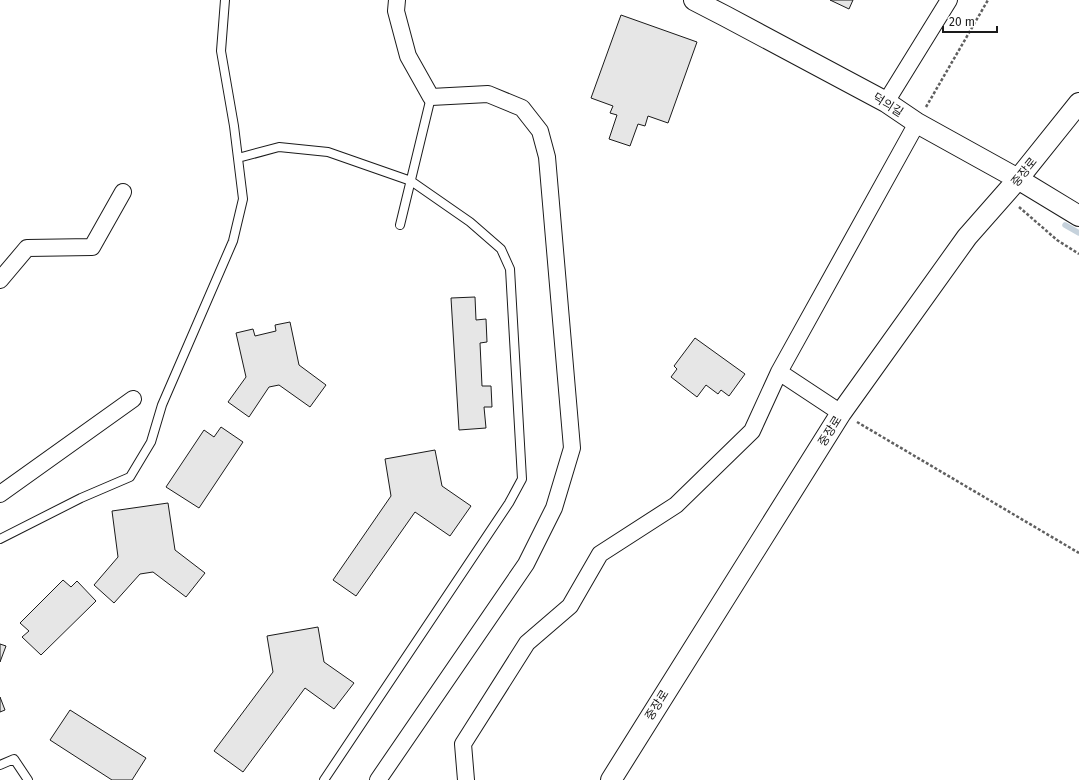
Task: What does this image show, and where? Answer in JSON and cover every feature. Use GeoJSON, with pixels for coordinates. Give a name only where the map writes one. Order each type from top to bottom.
{"type":"FeatureCollection","features":[{"type":"Feature","properties":{"kind":"street"},"geometry":{"type":"LineString","coordinates":[[378,780],[526,564],[554,508],[572,448],[547,157],[540,131],[522,108],[488,94],[431,97],[408,56],[396,11],[397,0]]}},
{"type":"Feature","properties":{"kind":"street","name":"덕의길"},"geometry":{"type":"LineString","coordinates":[[694,0],[886,102],[917,123],[1018,178],[1079,216]]}},
{"type":"Feature","properties":{"kind":"street"},"geometry":{"type":"LineString","coordinates":[[886,102],[949,0]]}},
{"type":"Feature","properties":{"kind":"street","name":"중장로"},"geometry":{"type":"LineString","coordinates":[[611,780],[841,413],[967,237],[1005,194],[1079,103]]}},
{"type":"Feature","properties":{"kind":"street"},"geometry":{"type":"LineString","coordinates":[[466,780],[463,744],[527,643],[570,606],[600,554],[676,505],[752,431],[779,372],[917,123]]}},
{"type":"Feature","properties":{"kind":"street"},"geometry":{"type":"LineString","coordinates":[[0,280],[27,248],[92,248],[123,192]]}},
{"type":"Feature","properties":{"kind":"street"},"geometry":{"type":"LineString","coordinates":[[779,372],[841,413]]}},
{"type":"Feature","properties":{"kind":"street"},"geometry":{"type":"LineString","coordinates":[[0,494],[134,399]]}},
{"type":"Feature","properties":{"kind":"lane"},"geometry":{"type":"LineString","coordinates":[[0,539],[81,498],[130,477],[151,442],[162,405],[233,242],[243,200],[234,126],[221,51],[225,0]]}},
{"type":"Feature","properties":{"kind":"lane"},"geometry":{"type":"LineString","coordinates":[[400,225],[431,97]]}},
{"type":"Feature","properties":{"kind":"lane"},"geometry":{"type":"LineString","coordinates":[[238,158],[279,147],[328,152],[411,181],[470,222],[501,249],[510,269],[522,478],[509,503],[324,780]]}},
{"type":"Feature","properties":{"kind":"lane"},"geometry":{"type":"LineString","coordinates":[[0,765],[14,759],[28,780]]}},
{"type":"Feature","properties":{"kind":"path"},"geometry":{"type":"LineString","coordinates":[[917,123],[988,0]]}},
{"type":"Feature","properties":{"kind":"path"},"geometry":{"type":"LineString","coordinates":[[1005,194],[1057,240],[1079,254]]}},
{"type":"Feature","properties":{"kind":"path"},"geometry":{"type":"LineString","coordinates":[[841,413],[1079,553]]}},
{"type":"Feature","properties":{"kind":"building"},"geometry":{"type":"Polygon","coordinates":[[[830,0],[853,0],[849,9],[830,0]]]}},
{"type":"Feature","properties":{"kind":"building"},"geometry":{"type":"Polygon","coordinates":[[[621,15],[697,42],[668,123],[648,116],[645,126],[638,124],[630,146],[609,139],[617,115],[610,113],[613,106],[591,98],[621,15]]]}},
{"type":"Feature","properties":{"kind":"building"},"geometry":{"type":"Polygon","coordinates":[[[475,297],[476,320],[486,319],[487,342],[480,343],[482,386],[491,386],[492,407],[484,407],[486,428],[459,430],[451,298],[475,297]]]}},
{"type":"Feature","properties":{"kind":"building"},"geometry":{"type":"Polygon","coordinates":[[[290,322],[299,365],[326,385],[310,407],[279,385],[269,387],[249,417],[228,402],[246,377],[236,333],[253,329],[255,336],[276,331],[275,325],[290,322]]]}},
{"type":"Feature","properties":{"kind":"building"},"geometry":{"type":"Polygon","coordinates":[[[695,338],[745,374],[729,396],[721,390],[718,394],[706,385],[697,397],[671,377],[677,369],[674,366],[695,338]]]}},
{"type":"Feature","properties":{"kind":"building"},"geometry":{"type":"Polygon","coordinates":[[[221,427],[243,442],[199,508],[166,487],[204,430],[214,437],[221,427]]]}},
{"type":"Feature","properties":{"kind":"building"},"geometry":{"type":"Polygon","coordinates":[[[435,450],[442,486],[471,506],[450,536],[415,512],[356,596],[333,580],[391,496],[385,459],[435,450]]]}},
{"type":"Feature","properties":{"kind":"building"},"geometry":{"type":"Polygon","coordinates":[[[168,503],[175,550],[205,573],[186,597],[153,572],[140,574],[114,603],[94,585],[118,557],[112,511],[168,503]]]}},
{"type":"Feature","properties":{"kind":"building"},"geometry":{"type":"Polygon","coordinates":[[[63,580],[71,587],[77,581],[96,601],[41,655],[22,637],[29,631],[20,623],[63,580]]]}},
{"type":"Feature","properties":{"kind":"building"},"geometry":{"type":"Polygon","coordinates":[[[318,627],[324,662],[354,683],[334,709],[305,688],[243,772],[214,751],[273,672],[267,636],[318,627]]]}},
{"type":"Feature","properties":{"kind":"building"},"geometry":{"type":"Polygon","coordinates":[[[0,644],[6,646],[0,662],[0,644]]]}},
{"type":"Feature","properties":{"kind":"building"},"geometry":{"type":"Polygon","coordinates":[[[0,697],[5,710],[0,712],[0,697]]]}},
{"type":"Feature","properties":{"kind":"building"},"geometry":{"type":"Polygon","coordinates":[[[70,710],[146,758],[132,780],[112,780],[50,740],[70,710]]]}},
{"type":"Feature","properties":{"kind":"waterway"},"geometry":{"type":"LineString","coordinates":[[1065,225],[1079,233]]}}]}
